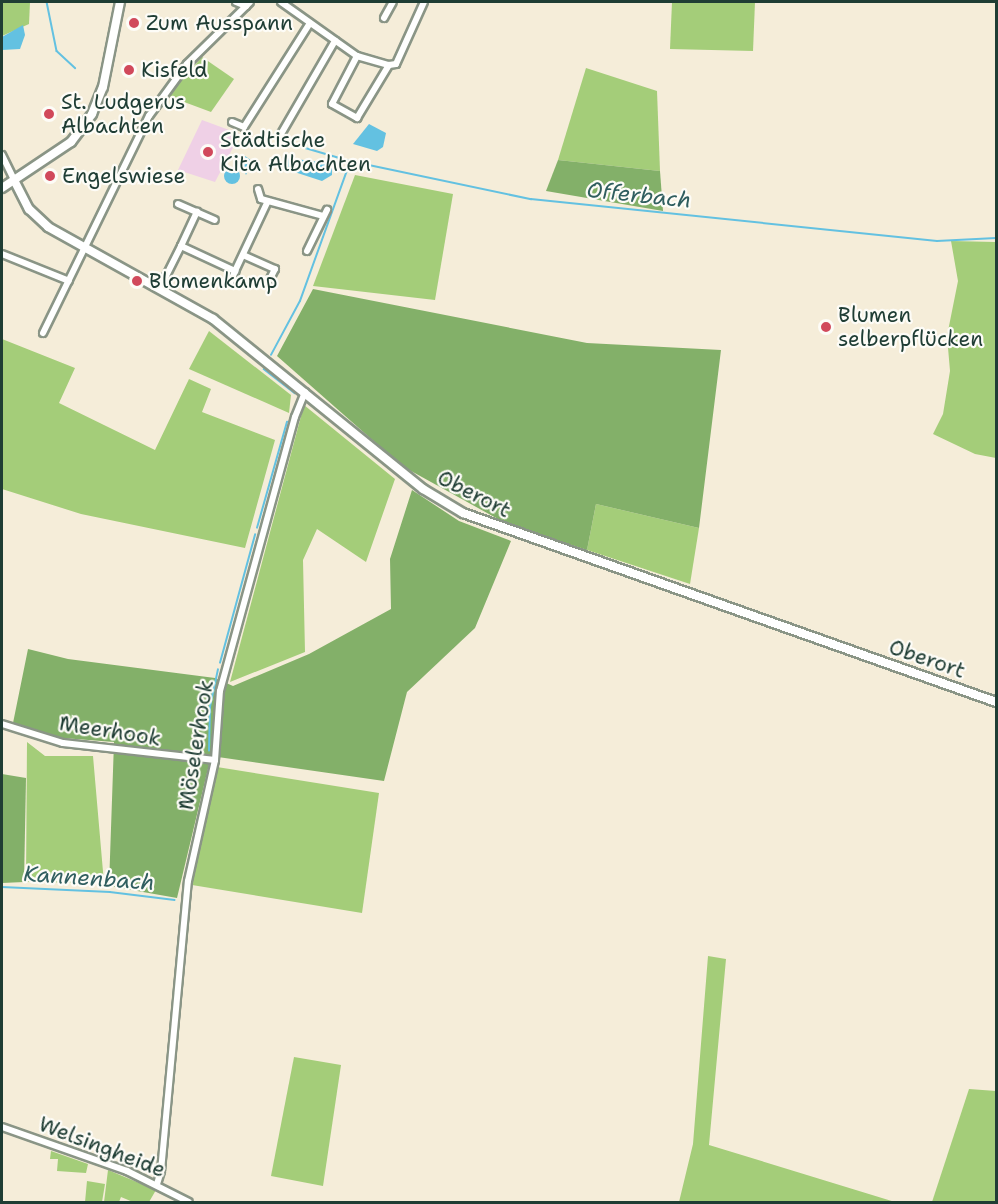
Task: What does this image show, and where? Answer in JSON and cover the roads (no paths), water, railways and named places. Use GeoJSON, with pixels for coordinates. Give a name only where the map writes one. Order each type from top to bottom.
{"type":"FeatureCollection","features":[{"type":"Feature","properties":{"kind":"main road"},"geometry":{"type":"LineString","coordinates":[[2,188],[71,142],[92,114],[104,85],[120,2]]}},
{"type":"Feature","properties":{"kind":"main road","name":"Oberort"},"geometry":{"type":"LineString","coordinates":[[14,180],[39,219],[223,325],[423,489],[482,522],[996,702]]}},
{"type":"Feature","properties":{"kind":"street"},"geometry":{"type":"LineString","coordinates":[[236,2],[248,4]]}},
{"type":"Feature","properties":{"kind":"street"},"geometry":{"type":"LineString","coordinates":[[281,2],[357,56],[389,65],[396,64],[424,2]]}},
{"type":"Feature","properties":{"kind":"street"},"geometry":{"type":"LineString","coordinates":[[384,18],[393,2]]}},
{"type":"Feature","properties":{"kind":"street"},"geometry":{"type":"LineString","coordinates":[[42,333],[149,116],[188,64],[248,4]]}},
{"type":"Feature","properties":{"kind":"street"},"geometry":{"type":"LineString","coordinates":[[232,122],[244,127],[310,23]]}},
{"type":"Feature","properties":{"kind":"street"},"geometry":{"type":"LineString","coordinates":[[281,134],[335,41]]}},
{"type":"Feature","properties":{"kind":"street"},"geometry":{"type":"LineString","coordinates":[[357,56],[332,104],[355,118],[362,114],[389,65]]}},
{"type":"Feature","properties":{"kind":"street"},"geometry":{"type":"LineString","coordinates":[[2,155],[14,180]]}},
{"type":"Feature","properties":{"kind":"street"},"geometry":{"type":"LineString","coordinates":[[258,189],[258,196],[268,201],[325,213],[308,251]]}},
{"type":"Feature","properties":{"kind":"street"},"geometry":{"type":"LineString","coordinates":[[230,283],[268,201]]}},
{"type":"Feature","properties":{"kind":"street"},"geometry":{"type":"LineString","coordinates":[[178,204],[215,220]]}},
{"type":"Feature","properties":{"kind":"street"},"geometry":{"type":"LineString","coordinates":[[160,288],[197,212]]}},
{"type":"Feature","properties":{"kind":"street"},"geometry":{"type":"LineString","coordinates":[[181,246],[235,271]]}},
{"type":"Feature","properties":{"kind":"street"},"geometry":{"type":"LineString","coordinates":[[2,254],[69,280]]}},
{"type":"Feature","properties":{"kind":"street"},"geometry":{"type":"LineString","coordinates":[[243,255],[275,269],[270,279]]}},
{"type":"Feature","properties":{"kind":"street","name":"Möselerhook"},"geometry":{"type":"LineString","coordinates":[[157,1184],[188,881],[215,760],[219,691],[295,417],[305,392]]}},
{"type":"Feature","properties":{"kind":"street","name":"Meerhook"},"geometry":{"type":"LineString","coordinates":[[2,724],[63,743],[215,760]]}},
{"type":"Feature","properties":{"kind":"street","name":"Welsingheide"},"geometry":{"type":"LineString","coordinates":[[2,1127],[157,1184],[188,1202]]}},
{"type":"Feature","properties":{"kind":"water"},"geometry":{"type":"Polygon","coordinates":[[[23,25],[25,35],[20,49],[2,50],[2,37],[23,25]]]}},
{"type":"Feature","properties":{"kind":"water"},"geometry":{"type":"Polygon","coordinates":[[[369,124],[386,133],[383,147],[377,151],[353,144],[369,124]]]}},
{"type":"Feature","properties":{"kind":"water"},"geometry":{"type":"Polygon","coordinates":[[[245,156],[252,161],[246,175],[240,161],[245,156]]]}},
{"type":"Feature","properties":{"kind":"water"},"geometry":{"type":"Polygon","coordinates":[[[288,158],[327,163],[332,167],[332,175],[322,181],[276,166],[288,158]]]}},
{"type":"Feature","properties":{"kind":"water"},"geometry":{"type":"Polygon","coordinates":[[[232,168],[240,176],[232,184],[224,176],[232,168]]]}},
{"type":"Feature","properties":{"kind":"waterway","name":"Offerbach"},"geometry":{"type":"LineString","coordinates":[[47,2],[57,51],[75,68]]}},
{"type":"Feature","properties":{"kind":"waterway","name":"Offerbach"},"geometry":{"type":"LineString","coordinates":[[285,142],[350,161],[531,199],[937,241],[996,238]]}},
{"type":"Feature","properties":{"kind":"waterway"},"geometry":{"type":"LineString","coordinates":[[271,355],[300,301],[350,162]]}},
{"type":"Feature","properties":{"kind":"waterway"},"geometry":{"type":"LineString","coordinates":[[264,369],[295,393]]}},
{"type":"Feature","properties":{"kind":"waterway"},"geometry":{"type":"LineString","coordinates":[[257,528],[287,422]]}},
{"type":"Feature","properties":{"kind":"waterway"},"geometry":{"type":"LineString","coordinates":[[220,663],[255,535]]}},
{"type":"Feature","properties":{"kind":"waterway"},"geometry":{"type":"LineString","coordinates":[[209,751],[210,707],[218,670]]}},
{"type":"Feature","properties":{"kind":"waterway","name":"Kannenbach"},"geometry":{"type":"LineString","coordinates":[[2,887],[110,892],[175,900]]}},
{"type":"Feature","properties":{"kind":"place","name":"Zum Ausspann"},"geometry":{"type":"Point","coordinates":[134,23]}},
{"type":"Feature","properties":{"kind":"place","name":"Kisfeld"},"geometry":{"type":"Point","coordinates":[129,70]}},
{"type":"Feature","properties":{"kind":"place","name":"St. Ludgerus Albachten"},"geometry":{"type":"Point","coordinates":[49,114]}},
{"type":"Feature","properties":{"kind":"place","name":"Städtische Kita Albachten"},"geometry":{"type":"Point","coordinates":[208,152]}},
{"type":"Feature","properties":{"kind":"place","name":"Engelswiese"},"geometry":{"type":"Point","coordinates":[50,176]}},
{"type":"Feature","properties":{"kind":"place","name":"Blomenkamp"},"geometry":{"type":"Point","coordinates":[137,281]}},
{"type":"Feature","properties":{"kind":"place","name":"Blumen selberpflücken"},"geometry":{"type":"Point","coordinates":[826,327]}}]}
